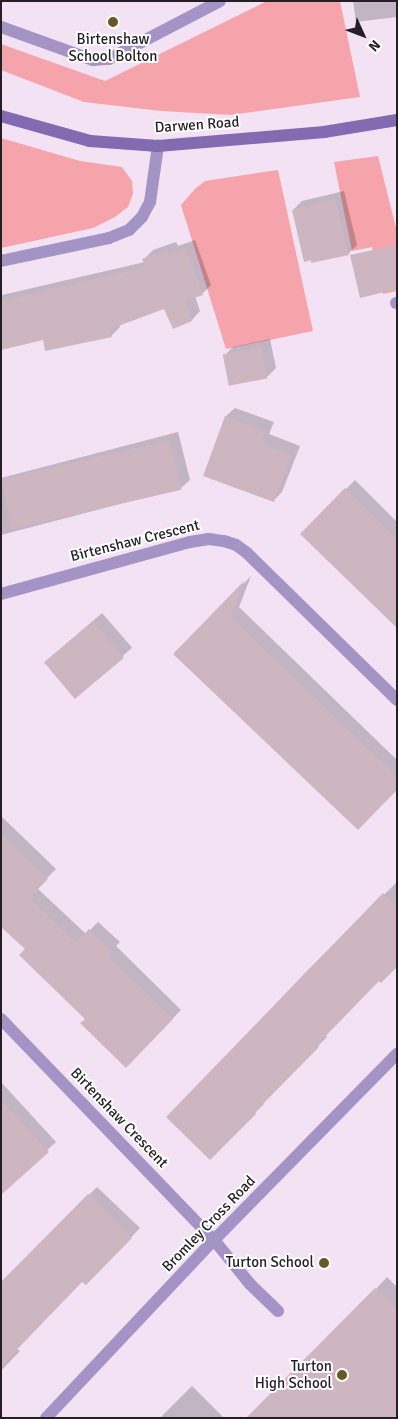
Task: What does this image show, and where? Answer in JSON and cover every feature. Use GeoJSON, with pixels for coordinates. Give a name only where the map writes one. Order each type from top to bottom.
{"type":"FeatureCollection","features":[{"type":"Feature","properties":{"kind":"main road","name":"Darwen Road"},"geometry":{"type":"LineString","coordinates":[[1,116],[90,141],[158,146],[324,132],[397,120]]}},
{"type":"Feature","properties":{"kind":"street"},"geometry":{"type":"LineString","coordinates":[[1,27],[93,60],[109,59],[220,1]]}},
{"type":"Feature","properties":{"kind":"street"},"geometry":{"type":"LineString","coordinates":[[1,261],[109,238],[129,230],[142,218],[150,202],[158,146]]}},
{"type":"Feature","properties":{"kind":"street","name":"Birtenshaw Crescent"},"geometry":{"type":"LineString","coordinates":[[1,594],[190,542],[209,539],[224,541],[236,545],[247,553],[397,700]]}},
{"type":"Feature","properties":{"kind":"street","name":"Birtenshaw Crescent"},"geometry":{"type":"LineString","coordinates":[[1,1018],[214,1240],[250,1284],[278,1311]]}},
{"type":"Feature","properties":{"kind":"street","name":"Bromley Cross Road"},"geometry":{"type":"LineString","coordinates":[[46,1418],[214,1240],[397,1054]]}},
{"type":"Feature","properties":{"kind":"shaded area"},"geometry":{"type":"Polygon","coordinates":[[[267,1],[340,1],[360,97],[231,115],[161,111],[84,102],[1,70],[1,44],[105,81],[267,1]]]}},
{"type":"Feature","properties":{"kind":"shaded area"},"geometry":{"type":"Polygon","coordinates":[[[1,138],[80,161],[122,167],[132,181],[133,194],[128,207],[115,217],[93,228],[1,248],[1,138]]]}},
{"type":"Feature","properties":{"kind":"shaded area"},"geometry":{"type":"Polygon","coordinates":[[[378,156],[397,232],[397,291],[383,294],[372,247],[352,251],[334,162],[378,156]]]}},
{"type":"Feature","properties":{"kind":"shaded area"},"geometry":{"type":"Polygon","coordinates":[[[278,170],[313,331],[226,349],[181,205],[205,181],[278,170]]]}},
{"type":"Feature","properties":{"kind":"building"},"geometry":{"type":"Polygon","coordinates":[[[335,199],[349,255],[311,263],[311,260],[304,262],[292,210],[335,199]]]}},
{"type":"Feature","properties":{"kind":"building"},"geometry":{"type":"Polygon","coordinates":[[[397,245],[397,289],[360,298],[350,255],[397,245]]]}},
{"type":"Feature","properties":{"kind":"building"},"geometry":{"type":"Polygon","coordinates":[[[186,248],[203,295],[185,301],[192,321],[173,329],[164,309],[110,329],[112,337],[45,351],[43,340],[1,350],[1,301],[146,267],[142,259],[167,250],[169,254],[186,248]]]}},
{"type":"Feature","properties":{"kind":"building"},"geometry":{"type":"Polygon","coordinates":[[[261,347],[267,378],[229,386],[223,354],[261,347]]]}},
{"type":"Feature","properties":{"kind":"building"},"geometry":{"type":"Polygon","coordinates":[[[225,416],[266,431],[261,443],[292,454],[274,502],[203,476],[225,416]]]}},
{"type":"Feature","properties":{"kind":"building"},"geometry":{"type":"Polygon","coordinates":[[[170,440],[181,490],[12,529],[1,479],[170,440]]]}},
{"type":"Feature","properties":{"kind":"building"},"geometry":{"type":"Polygon","coordinates":[[[345,488],[397,539],[397,628],[300,534],[345,488]]]}},
{"type":"Feature","properties":{"kind":"building"},"geometry":{"type":"Polygon","coordinates":[[[244,581],[231,617],[397,777],[397,790],[358,830],[173,654],[244,581]]]}},
{"type":"Feature","properties":{"kind":"building"},"geometry":{"type":"Polygon","coordinates":[[[93,621],[124,658],[75,699],[44,662],[93,621]]]}},
{"type":"Feature","properties":{"kind":"building"},"geometry":{"type":"Polygon","coordinates":[[[1,834],[48,879],[29,898],[76,942],[89,929],[112,952],[108,956],[173,1019],[126,1068],[80,1023],[85,1019],[19,955],[25,949],[1,927],[1,834]]]}},
{"type":"Feature","properties":{"kind":"building"},"geometry":{"type":"Polygon","coordinates":[[[383,893],[397,906],[397,967],[381,983],[379,981],[317,1045],[319,1047],[255,1112],[256,1114],[210,1160],[166,1117],[383,893]]]}},
{"type":"Feature","properties":{"kind":"building"},"geometry":{"type":"Polygon","coordinates":[[[1,1100],[49,1152],[1,1195],[1,1100]]]}},
{"type":"Feature","properties":{"kind":"building"},"geometry":{"type":"Polygon","coordinates":[[[88,1194],[132,1238],[86,1285],[82,1282],[1,1366],[1,1282],[88,1194]]]}},
{"type":"Feature","properties":{"kind":"building","name":"Turton High School"},"geometry":{"type":"Polygon","coordinates":[[[375,1288],[397,1309],[397,1418],[246,1418],[375,1288]]]}},
{"type":"Feature","properties":{"kind":"place","name":"Birtenshaw School Bolton"},"geometry":{"type":"Point","coordinates":[113,22]}},
{"type":"Feature","properties":{"kind":"place","name":"Turton School"},"geometry":{"type":"Point","coordinates":[324,1263]}},
{"type":"Feature","properties":{"kind":"place","name":"Turton High School"},"geometry":{"type":"Point","coordinates":[342,1375]}}]}
